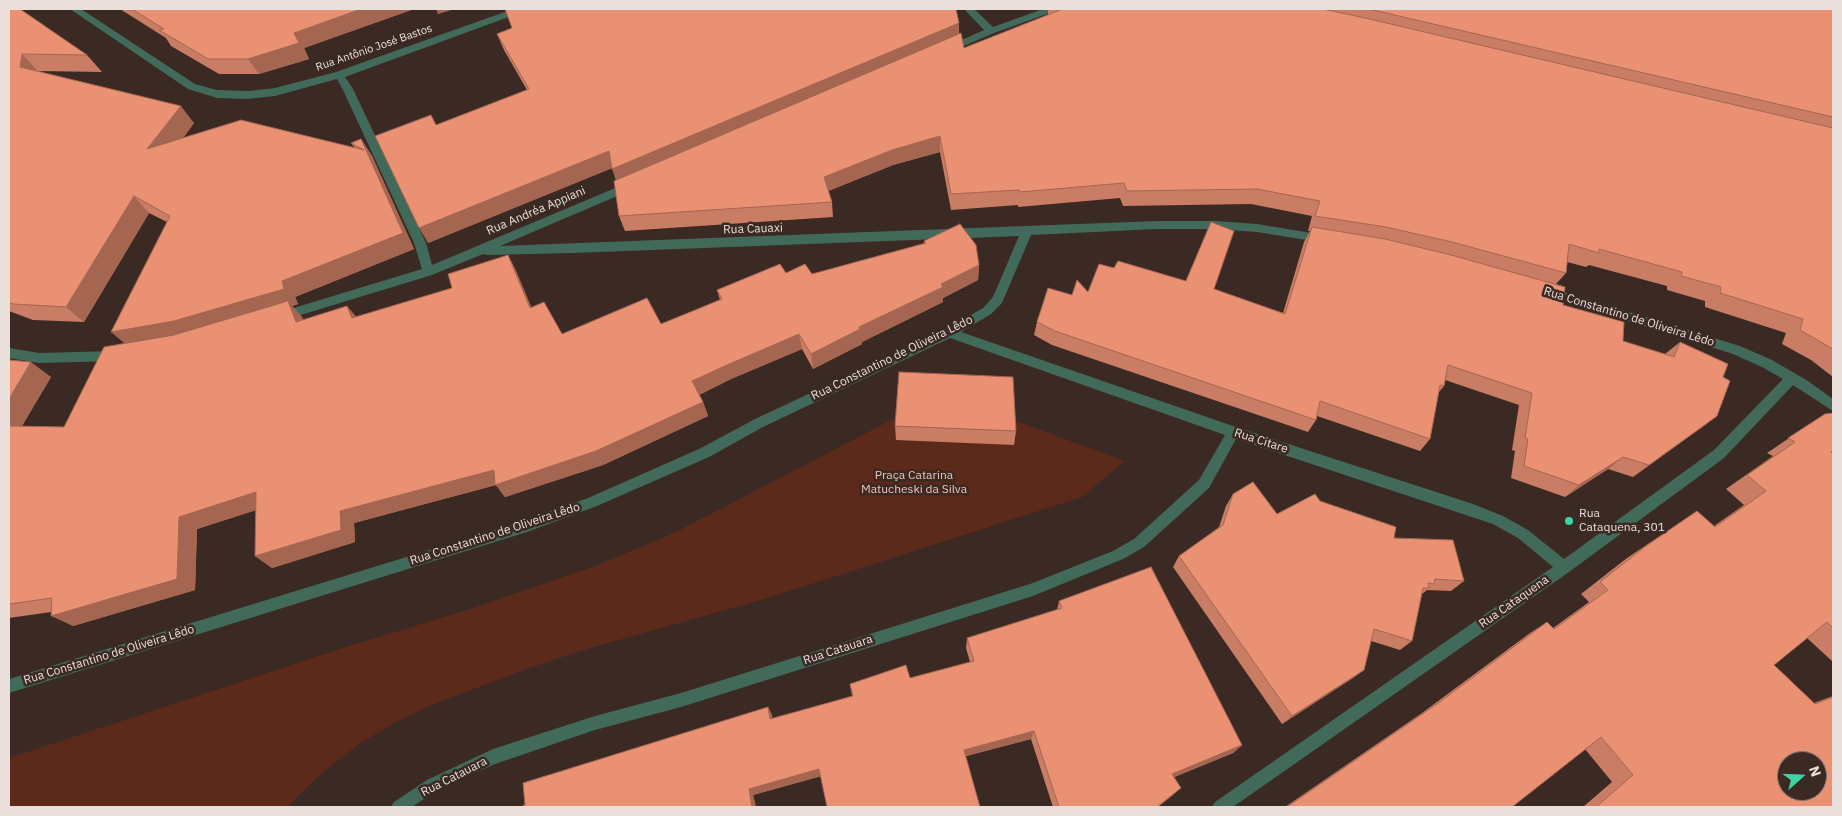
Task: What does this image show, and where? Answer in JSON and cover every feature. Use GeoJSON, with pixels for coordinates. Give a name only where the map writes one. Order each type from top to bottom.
{"type":"FeatureCollection","features":[{"type":"Feature","properties":{"kind":"street","name":"Rua Antônio José Bastos"},"geometry":{"type":"LineString","coordinates":[[75,9],[192,87],[217,94],[248,95],[275,92],[339,75],[522,9]]}},
{"type":"Feature","properties":{"kind":"street"},"geometry":{"type":"LineString","coordinates":[[969,9],[991,31]]}},
{"type":"Feature","properties":{"kind":"street"},"geometry":{"type":"LineString","coordinates":[[936,55],[991,31],[1052,9]]}},
{"type":"Feature","properties":{"kind":"street"},"geometry":{"type":"LineString","coordinates":[[339,75],[348,89],[420,243],[428,272]]}},
{"type":"Feature","properties":{"kind":"street","name":"Rua Andréa Appiani"},"geometry":{"type":"LineString","coordinates":[[266,320],[428,272],[644,180]]}},
{"type":"Feature","properties":{"kind":"street"},"geometry":{"type":"LineString","coordinates":[[1027,231],[1157,225],[1215,225],[1257,228],[1336,241]]}},
{"type":"Feature","properties":{"kind":"street","name":"Rua Cauaxi"},"geometry":{"type":"LineString","coordinates":[[479,251],[573,250],[1027,231]]}},
{"type":"Feature","properties":{"kind":"street","name":"Rua Constantino de Oliveira Lêdo"},"geometry":{"type":"LineString","coordinates":[[9,686],[527,526],[583,506],[704,453],[758,423],[949,333],[987,311],[998,300],[1027,231]]}},
{"type":"Feature","properties":{"kind":"street","name":"Rua Constantino de Oliveira Lêdo"},"geometry":{"type":"LineString","coordinates":[[1533,288],[1736,350],[1768,364],[1833,406]]}},
{"type":"Feature","properties":{"kind":"street","name":"Rua Citare"},"geometry":{"type":"LineString","coordinates":[[949,333],[1233,432],[1498,520],[1523,534],[1564,567]]}},
{"type":"Feature","properties":{"kind":"street"},"geometry":{"type":"LineString","coordinates":[[9,353],[39,358],[111,357],[128,354]]}},
{"type":"Feature","properties":{"kind":"street","name":"Rua Cataquena"},"geometry":{"type":"LineString","coordinates":[[1220,807],[1564,567],[1719,454],[1792,378]]}},
{"type":"Feature","properties":{"kind":"street","name":"Rua Catauara"},"geometry":{"type":"LineString","coordinates":[[399,807],[432,785],[493,758],[595,723],[681,700],[1033,589],[1118,554],[1139,543],[1204,484],[1233,432]]}},
{"type":"Feature","properties":{"kind":"green space","name":"Praça Catarina Matucheski da Silva"},"geometry":{"type":"Polygon","coordinates":[[[897,417],[1021,423],[1125,461],[1082,497],[771,597],[580,651],[429,706],[396,722],[359,744],[320,775],[287,807],[9,807],[9,758],[346,647],[470,609],[595,566],[674,533],[897,417]]]}},
{"type":"Feature","properties":{"kind":"building"},"geometry":{"type":"Polygon","coordinates":[[[9,9],[20,9],[87,55],[22,54],[20,67],[181,106],[147,149],[241,120],[364,150],[351,143],[361,139],[403,233],[282,281],[284,289],[174,321],[111,332],[170,216],[134,196],[66,307],[9,303],[9,9]]]}},
{"type":"Feature","properties":{"kind":"building"},"geometry":{"type":"Polygon","coordinates":[[[132,9],[361,9],[294,33],[299,43],[248,59],[208,59],[159,30],[164,29],[132,9]]]}},
{"type":"Feature","properties":{"kind":"building"},"geometry":{"type":"Polygon","coordinates":[[[505,9],[956,9],[959,23],[612,169],[609,151],[419,228],[375,136],[431,115],[436,125],[529,89],[497,34],[512,28],[505,9]]]}},
{"type":"Feature","properties":{"kind":"building"},"geometry":{"type":"Polygon","coordinates":[[[1059,9],[1323,9],[1833,128],[1833,349],[1800,330],[1803,319],[1720,293],[1721,287],[1681,276],[1682,272],[1599,249],[1599,253],[1569,244],[1566,273],[1452,242],[1386,227],[1315,216],[1320,201],[1257,189],[1127,191],[1124,183],[1020,192],[1019,190],[951,194],[940,136],[892,150],[824,177],[832,202],[619,216],[614,181],[961,33],[964,48],[1059,9]]]}},
{"type":"Feature","properties":{"kind":"building"},"geometry":{"type":"Polygon","coordinates":[[[1369,9],[1833,9],[1833,117],[1369,9]]]}},
{"type":"Feature","properties":{"kind":"building"},"geometry":{"type":"Polygon","coordinates":[[[1211,222],[1234,231],[1214,289],[1285,314],[1312,227],[1385,239],[1451,255],[1565,287],[1563,305],[1624,322],[1623,341],[1674,357],[1680,342],[1728,364],[1723,377],[1730,381],[1717,416],[1649,465],[1623,457],[1579,485],[1524,466],[1528,439],[1525,438],[1532,393],[1448,365],[1444,386],[1440,385],[1430,439],[1320,401],[1316,420],[1055,331],[1037,322],[1048,288],[1072,295],[1077,280],[1088,292],[1099,264],[1114,268],[1118,261],[1186,281],[1211,222]]]}},
{"type":"Feature","properties":{"kind":"building"},"geometry":{"type":"Polygon","coordinates":[[[960,224],[976,245],[979,265],[941,284],[943,287],[859,327],[860,329],[811,354],[799,334],[692,381],[703,402],[596,451],[495,485],[494,470],[340,511],[341,530],[255,556],[256,492],[179,517],[177,579],[51,616],[52,598],[9,604],[9,426],[64,427],[104,347],[174,335],[288,301],[296,322],[347,306],[352,318],[452,288],[448,274],[508,255],[530,308],[544,302],[562,334],[647,298],[661,324],[722,299],[717,290],[780,264],[786,273],[805,264],[812,274],[926,243],[924,241],[960,224]]]}},
{"type":"Feature","properties":{"kind":"building"},"geometry":{"type":"Polygon","coordinates":[[[9,360],[31,362],[9,399],[9,360]]]}},
{"type":"Feature","properties":{"kind":"building"},"geometry":{"type":"Polygon","coordinates":[[[899,372],[1013,377],[1016,431],[895,426],[899,372]]]}},
{"type":"Feature","properties":{"kind":"building"},"geometry":{"type":"Polygon","coordinates":[[[1833,413],[1833,450],[1831,452],[1833,454],[1833,628],[1827,622],[1774,665],[1815,704],[1833,697],[1833,807],[1596,807],[1633,775],[1601,737],[1512,807],[1287,807],[1437,704],[1547,622],[1554,629],[1608,590],[1600,582],[1646,546],[1697,511],[1715,527],[1766,491],[1747,475],[1795,442],[1788,438],[1825,414],[1833,413]]]}},
{"type":"Feature","properties":{"kind":"building"},"geometry":{"type":"Polygon","coordinates":[[[1253,482],[1277,514],[1315,494],[1320,501],[1396,527],[1394,538],[1453,540],[1464,581],[1435,579],[1434,584],[1428,583],[1429,588],[1423,588],[1412,641],[1374,629],[1364,670],[1292,716],[1179,556],[1223,525],[1233,494],[1253,482]]]}},
{"type":"Feature","properties":{"kind":"building"},"geometry":{"type":"Polygon","coordinates":[[[1151,567],[1242,745],[1172,774],[1181,788],[1157,807],[1059,807],[1034,731],[964,750],[980,807],[827,807],[819,769],[749,789],[752,807],[520,807],[525,805],[523,783],[768,707],[770,719],[853,696],[850,684],[906,665],[910,678],[974,661],[967,638],[1062,608],[1059,601],[1151,567]]]}},
{"type":"Feature","properties":{"kind":"place","name":"Rua Cataquena, 301"},"geometry":{"type":"Point","coordinates":[1569,521]}}]}
